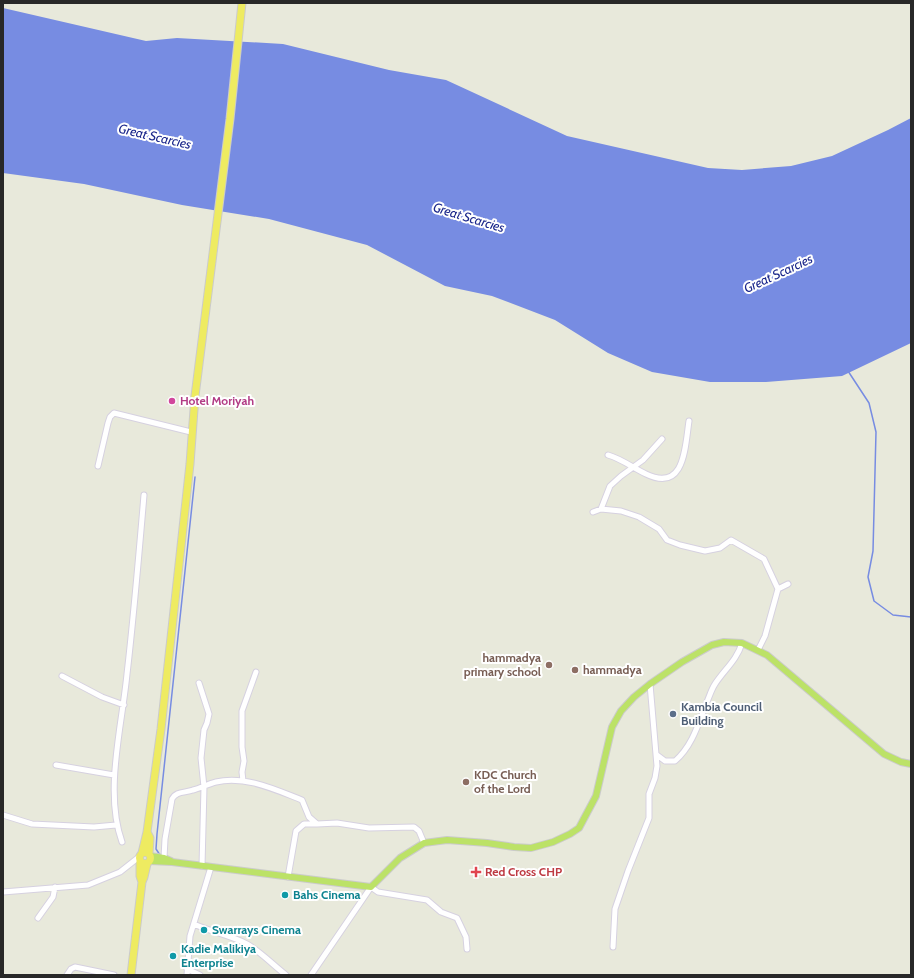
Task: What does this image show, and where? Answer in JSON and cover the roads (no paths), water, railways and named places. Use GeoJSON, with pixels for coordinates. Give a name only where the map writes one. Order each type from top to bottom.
{"type":"FeatureCollection","features":[{"type":"Feature","properties":{"kind":"highway"},"geometry":{"type":"LineString","coordinates":[[131,975],[142,882],[140,876],[150,838],[148,832],[189,472],[191,432],[197,374],[230,119],[242,3]]}},
{"type":"Feature","properties":{"kind":"main road"},"geometry":{"type":"LineString","coordinates":[[145,858],[371,887],[400,858],[424,844],[447,840],[531,848],[553,842],[579,828],[587,815],[596,796],[612,727],[621,711],[634,697],[650,684],[682,662],[712,645],[724,642],[742,643],[767,655],[884,754],[901,762],[911,764]]}},
{"type":"Feature","properties":{"kind":"main road"},"geometry":{"type":"LineString","coordinates":[[145,858],[164,858],[172,862]]}},
{"type":"Feature","properties":{"kind":"street"},"geometry":{"type":"LineString","coordinates":[[98,466],[108,423],[110,417],[114,413],[191,432]]}},
{"type":"Feature","properties":{"kind":"street"},"geometry":{"type":"LineString","coordinates":[[608,455],[618,458],[646,474],[657,478],[667,479],[672,476],[683,462],[689,421]]}},
{"type":"Feature","properties":{"kind":"street"},"geometry":{"type":"LineString","coordinates":[[601,509],[610,486],[621,476],[635,467],[662,439]]}},
{"type":"Feature","properties":{"kind":"street"},"geometry":{"type":"LineString","coordinates":[[122,842],[116,825],[114,775],[136,601],[144,495]]}},
{"type":"Feature","properties":{"kind":"street"},"geometry":{"type":"LineString","coordinates":[[593,512],[601,509],[620,511],[639,517],[659,529],[667,540],[680,546],[706,550],[720,548],[731,540],[764,559],[778,589],[765,636],[758,650]]}},
{"type":"Feature","properties":{"kind":"street"},"geometry":{"type":"LineString","coordinates":[[778,589],[788,584]]}},
{"type":"Feature","properties":{"kind":"street"},"geometry":{"type":"LineString","coordinates":[[657,755],[665,761],[676,761],[683,754],[693,737],[714,685],[733,662],[740,651],[742,643]]}},
{"type":"Feature","properties":{"kind":"street"},"geometry":{"type":"LineString","coordinates":[[243,781],[242,772],[244,761],[242,747],[242,711],[256,672]]}},
{"type":"Feature","properties":{"kind":"street"},"geometry":{"type":"LineString","coordinates":[[62,676],[102,697],[124,705]]}},
{"type":"Feature","properties":{"kind":"street"},"geometry":{"type":"LineString","coordinates":[[199,683],[209,714],[204,730],[201,758],[204,786],[202,866]]}},
{"type":"Feature","properties":{"kind":"street"},"geometry":{"type":"LineString","coordinates":[[613,947],[615,909],[649,818],[649,794],[655,778],[657,766],[650,684]]}},
{"type":"Feature","properties":{"kind":"street"},"geometry":{"type":"LineString","coordinates":[[56,765],[114,775]]}},
{"type":"Feature","properties":{"kind":"street"},"geometry":{"type":"LineString","coordinates":[[164,858],[169,813],[173,796],[177,793],[216,782],[232,780],[243,781],[263,786],[302,800],[309,817],[317,824]]}},
{"type":"Feature","properties":{"kind":"street"},"geometry":{"type":"LineString","coordinates":[[3,815],[32,824],[94,827],[116,825]]}},
{"type":"Feature","properties":{"kind":"street"},"geometry":{"type":"LineString","coordinates":[[288,877],[296,831],[304,824],[337,823],[369,828],[414,827],[418,831],[424,844]]}},
{"type":"Feature","properties":{"kind":"street"},"geometry":{"type":"LineString","coordinates":[[3,892],[88,885],[120,872],[145,858]]}},
{"type":"Feature","properties":{"kind":"street"},"geometry":{"type":"LineString","coordinates":[[186,975],[190,936],[211,867]]}},
{"type":"Feature","properties":{"kind":"street"},"geometry":{"type":"LineString","coordinates":[[38,918],[53,897],[55,887]]}},
{"type":"Feature","properties":{"kind":"street"},"geometry":{"type":"LineString","coordinates":[[311,975],[371,887],[378,892],[426,900],[441,912],[457,918],[466,937],[467,949]]}},
{"type":"Feature","properties":{"kind":"street"},"geometry":{"type":"LineString","coordinates":[[194,924],[247,944],[286,975]]}},
{"type":"Feature","properties":{"kind":"street"},"geometry":{"type":"LineString","coordinates":[[67,975],[71,969],[75,967],[114,975]]}},
{"type":"Feature","properties":{"kind":"street"},"geometry":{"type":"LineString","coordinates":[[187,969],[200,975]]}},
{"type":"Feature","properties":{"kind":"water","name":"Great Scarcies"},"geometry":{"type":"Polygon","coordinates":[[[3,8],[146,41],[177,38],[283,44],[389,70],[446,80],[567,136],[708,168],[742,170],[791,166],[832,156],[911,118],[911,343],[842,376],[766,382],[710,382],[652,372],[608,353],[555,320],[492,296],[445,286],[367,245],[269,219],[182,205],[84,184],[3,173],[3,8]]]}},
{"type":"Feature","properties":{"kind":"waterway"},"geometry":{"type":"LineString","coordinates":[[848,371],[869,403],[876,432],[873,551],[868,577],[874,601],[893,615],[911,617]]}},
{"type":"Feature","properties":{"kind":"waterway"},"geometry":{"type":"LineString","coordinates":[[160,855],[156,849],[157,834],[195,477]]}},
{"type":"Feature","properties":{"kind":"place","name":"Hotel Moriyah"},"geometry":{"type":"Point","coordinates":[172,401]}},
{"type":"Feature","properties":{"kind":"place","name":"hammadya primary school"},"geometry":{"type":"Point","coordinates":[549,665]}},
{"type":"Feature","properties":{"kind":"place","name":"hammadya"},"geometry":{"type":"Point","coordinates":[575,670]}},
{"type":"Feature","properties":{"kind":"place","name":"Kambia Council Building"},"geometry":{"type":"Point","coordinates":[673,714]}},
{"type":"Feature","properties":{"kind":"place","name":"KDC Church of the Lord"},"geometry":{"type":"Point","coordinates":[466,782]}},
{"type":"Feature","properties":{"kind":"place","name":"Red Cross CHP"},"geometry":{"type":"Point","coordinates":[476,872]}},
{"type":"Feature","properties":{"kind":"place","name":"Bahs Cinema"},"geometry":{"type":"Point","coordinates":[285,895]}},
{"type":"Feature","properties":{"kind":"place","name":"Swarrays Cinema"},"geometry":{"type":"Point","coordinates":[204,930]}},
{"type":"Feature","properties":{"kind":"place","name":"Kadie Malikiya Enterprise"},"geometry":{"type":"Point","coordinates":[173,956]}}]}
